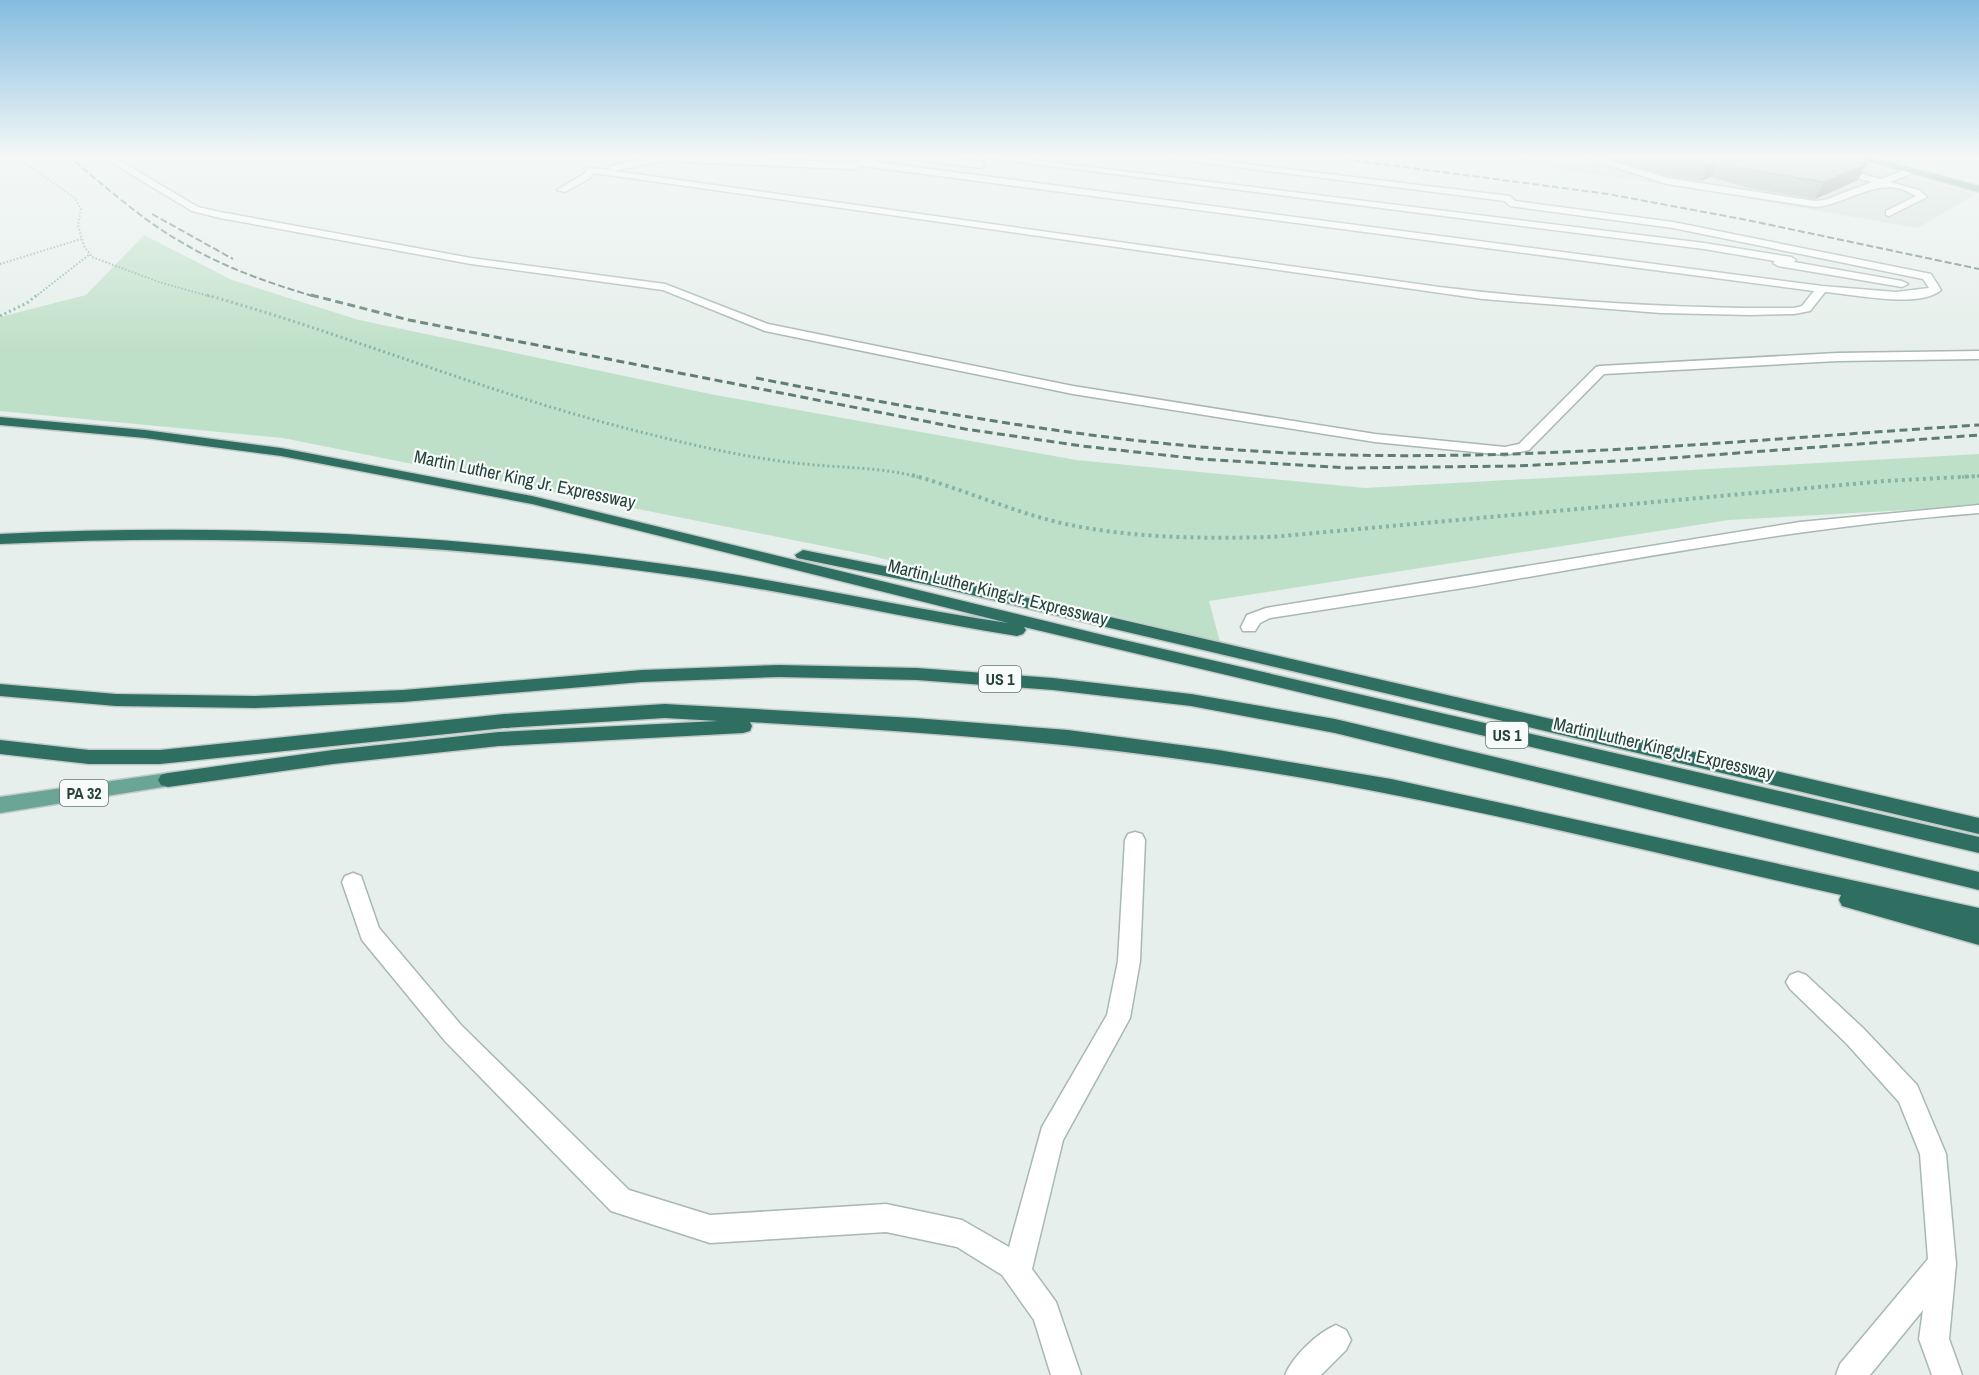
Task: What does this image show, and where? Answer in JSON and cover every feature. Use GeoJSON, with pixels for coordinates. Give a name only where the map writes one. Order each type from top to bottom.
{"type":"FeatureCollection","features":[{"type":"Feature","properties":{"kind":"highway","name":"Martin Luther King Jr. Expressway"},"geometry":{"type":"LineString","coordinates":[[0,421],[145,434],[281,452],[532,501],[1111,643],[1979,845]]}},
{"type":"Feature","properties":{"kind":"highway"},"geometry":{"type":"LineString","coordinates":[[532,501],[929,580],[1979,826]]}},
{"type":"Feature","properties":{"kind":"highway"},"geometry":{"type":"LineString","coordinates":[[0,539],[70,534],[204,532],[266,533],[433,543],[597,561],[759,584],[951,620],[1111,643]]}},
{"type":"Feature","properties":{"kind":"highway","name":"US 1"},"geometry":{"type":"LineString","coordinates":[[0,690],[116,700],[255,702],[403,696],[642,676],[779,671],[918,674],[1065,685],[1191,700],[1335,726],[1414,743],[1979,881]]}},
{"type":"Feature","properties":{"kind":"highway"},"geometry":{"type":"LineString","coordinates":[[0,747],[89,757],[160,757],[504,721],[665,711],[999,731],[1165,749],[1391,787],[1979,917]]}},
{"type":"Feature","properties":{"kind":"highway"},"geometry":{"type":"LineString","coordinates":[[168,780],[333,756],[499,739],[838,721]]}},
{"type":"Feature","properties":{"kind":"highway"},"geometry":{"type":"LineString","coordinates":[[1590,831],[1979,935]]}},
{"type":"Feature","properties":{"kind":"main road","name":"PA 32"},"geometry":{"type":"LineString","coordinates":[[0,805],[168,780]]}},
{"type":"Feature","properties":{"kind":"street"},"geometry":{"type":"LineString","coordinates":[[249,219],[471,261],[665,288],[765,327],[1073,390],[1375,438],[1506,451],[1524,447],[1600,370],[1838,357],[1979,355]]}},
{"type":"Feature","properties":{"kind":"street"},"geometry":{"type":"LineString","coordinates":[[938,219],[1439,290],[1540,302],[1666,310],[1794,311],[1806,309],[1822,289]]}},
{"type":"Feature","properties":{"kind":"street"},"geometry":{"type":"LineString","coordinates":[[1338,219],[1726,265],[1933,286]]}},
{"type":"Feature","properties":{"kind":"street"},"geometry":{"type":"LineString","coordinates":[[1357,219],[1726,265],[1822,289],[1919,294],[1933,286]]}},
{"type":"Feature","properties":{"kind":"street"},"geometry":{"type":"LineString","coordinates":[[1434,219],[1633,243],[1654,236],[1673,225]]}},
{"type":"Feature","properties":{"kind":"street"},"geometry":{"type":"LineString","coordinates":[[1453,219],[1633,243],[1665,252]]}},
{"type":"Feature","properties":{"kind":"street"},"geometry":{"type":"LineString","coordinates":[[1527,219],[1654,236],[1817,262],[1933,286]]}},
{"type":"Feature","properties":{"kind":"street"},"geometry":{"type":"LineString","coordinates":[[1630,219],[1673,225],[1927,276],[1933,286]]}},
{"type":"Feature","properties":{"kind":"street"},"geometry":{"type":"LineString","coordinates":[[1654,236],[1726,265]]}},
{"type":"Feature","properties":{"kind":"street"},"geometry":{"type":"LineString","coordinates":[[1708,258],[1726,265]]}},
{"type":"Feature","properties":{"kind":"street"},"geometry":{"type":"LineString","coordinates":[[1249,627],[1253,619],[1266,613],[1502,577],[1626,553],[1759,532],[1907,514],[1979,509]]}},
{"type":"Feature","properties":{"kind":"street"},"geometry":{"type":"LineString","coordinates":[[1017,1272],[1051,1136],[1118,1018],[1129,961],[1135,840]]}},
{"type":"Feature","properties":{"kind":"street"},"geometry":{"type":"LineString","coordinates":[[353,882],[370,933],[453,1033],[621,1201],[710,1229],[886,1218],[962,1234],[1012,1265],[1046,1312],[1066,1375]]}},
{"type":"Feature","properties":{"kind":"street"},"geometry":{"type":"LineString","coordinates":[[1798,982],[1855,1036],[1908,1094],[1933,1154],[1942,1264],[1934,1339],[1947,1375]]}},
{"type":"Feature","properties":{"kind":"street"},"geometry":{"type":"LineString","coordinates":[[1851,1375],[1942,1264]]}},
{"type":"Feature","properties":{"kind":"street"},"geometry":{"type":"LineString","coordinates":[[1300,1375],[1336,1340]]}},
{"type":"Feature","properties":{"kind":"path"},"geometry":{"type":"LineString","coordinates":[[79,219],[81,239],[90,254],[159,282],[273,314],[426,364],[556,410],[660,437],[760,457],[804,464],[892,470],[937,482],[994,504],[1062,524],[1122,532],[1198,538],[1271,537],[1885,481],[1979,476]]}},
{"type":"Feature","properties":{"kind":"path"},"geometry":{"type":"LineString","coordinates":[[0,264],[81,239]]}},
{"type":"Feature","properties":{"kind":"path"},"geometry":{"type":"LineString","coordinates":[[0,316],[35,297],[90,254]]}},
{"type":"Feature","properties":{"kind":"shaded area"},"geometry":{"type":"Polygon","coordinates":[[[1866,219],[1933,219],[1918,228],[1866,219]]]}},
{"type":"Feature","properties":{"kind":"green space"},"geometry":{"type":"Polygon","coordinates":[[[144,235],[232,280],[359,320],[710,394],[1076,460],[1365,488],[1979,454],[1979,506],[1729,520],[1209,601],[1220,642],[868,555],[283,438],[0,411],[0,317],[86,295],[144,235]]]}},
{"type":"Feature","properties":{"kind":"railway"},"geometry":{"type":"LineString","coordinates":[[147,219],[172,237],[219,262],[316,297]]}},
{"type":"Feature","properties":{"kind":"railway"},"geometry":{"type":"LineString","coordinates":[[161,219],[233,259]]}},
{"type":"Feature","properties":{"kind":"railway"},"geometry":{"type":"LineString","coordinates":[[1743,219],[1979,269]]}},
{"type":"Feature","properties":{"kind":"railway"},"geometry":{"type":"LineString","coordinates":[[311,295],[409,320],[965,429],[1082,446],[1200,459],[1347,468],[1516,466],[1658,459],[1979,435]]}},
{"type":"Feature","properties":{"kind":"railway"},"geometry":{"type":"LineString","coordinates":[[756,378],[1033,427],[1172,444],[1313,454],[1397,456],[1563,452],[1979,425]]}}]}
